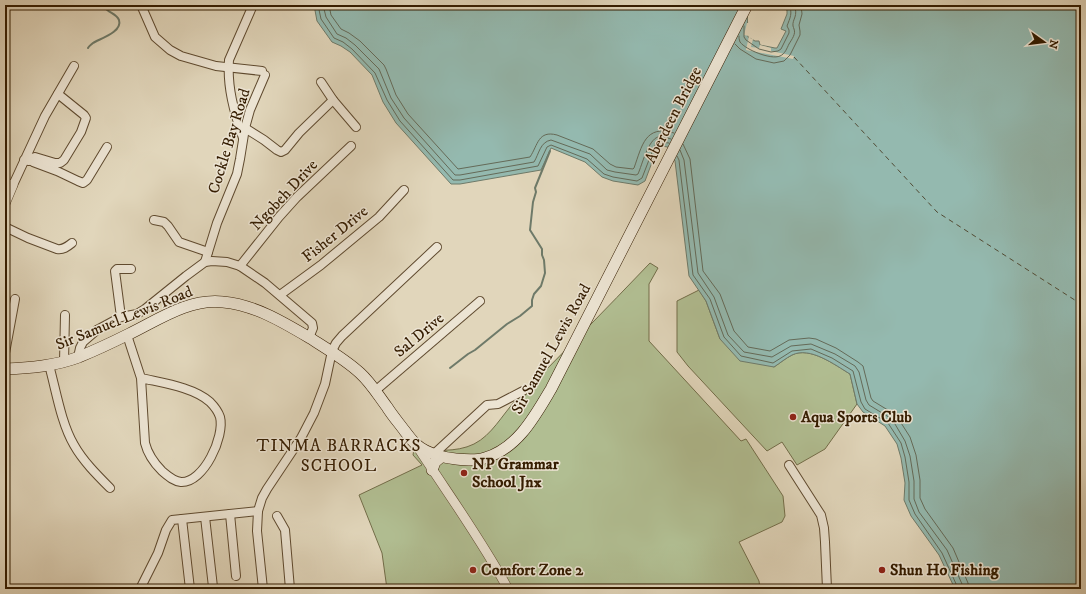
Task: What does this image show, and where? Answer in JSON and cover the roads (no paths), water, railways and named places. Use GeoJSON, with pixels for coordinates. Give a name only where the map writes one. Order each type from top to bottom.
{"type":"FeatureCollection","features":[{"type":"Feature","properties":{"kind":"main road","name":"Aberdeen Bridge"},"geometry":{"type":"LineString","coordinates":[[628,240],[747,5]]}},
{"type":"Feature","properties":{"kind":"main road","name":"Sir Samuel Lewis Road"},"geometry":{"type":"LineString","coordinates":[[5,369],[49,365],[64,362],[127,335],[188,306],[205,302],[237,304],[272,317],[309,338],[334,347],[362,375],[416,445],[438,456],[463,460],[485,458],[499,452],[511,444],[534,418],[551,389],[628,240]]}},
{"type":"Feature","properties":{"kind":"main road"},"geometry":{"type":"LineString","coordinates":[[432,470],[438,456]]}},
{"type":"Feature","properties":{"kind":"street"},"geometry":{"type":"LineString","coordinates":[[141,5],[155,37],[166,47],[180,56],[229,68]]}},
{"type":"Feature","properties":{"kind":"street"},"geometry":{"type":"LineString","coordinates":[[243,138],[235,116],[232,100],[229,60],[253,5]]}},
{"type":"Feature","properties":{"kind":"street"},"geometry":{"type":"LineString","coordinates":[[5,204],[9,184],[27,160],[45,116],[74,66]]}},
{"type":"Feature","properties":{"kind":"street","name":"Cockle Bay Road"},"geometry":{"type":"LineString","coordinates":[[205,262],[217,222],[237,174],[245,128],[263,73],[229,68]]}},
{"type":"Feature","properties":{"kind":"street"},"geometry":{"type":"LineString","coordinates":[[321,82],[333,100],[356,127]]}},
{"type":"Feature","properties":{"kind":"street"},"geometry":{"type":"LineString","coordinates":[[27,160],[35,157],[60,164],[64,160],[85,123],[86,118],[84,115],[58,94]]}},
{"type":"Feature","properties":{"kind":"street"},"geometry":{"type":"LineString","coordinates":[[245,128],[281,152],[285,150],[299,133],[333,100]]}},
{"type":"Feature","properties":{"kind":"street","name":"Ngobeh Drive"},"geometry":{"type":"LineString","coordinates":[[240,266],[279,217],[298,196],[351,146]]}},
{"type":"Feature","properties":{"kind":"street"},"geometry":{"type":"LineString","coordinates":[[27,160],[83,182],[87,180],[107,147]]}},
{"type":"Feature","properties":{"kind":"street","name":"Fisher Drive"},"geometry":{"type":"LineString","coordinates":[[280,295],[321,265],[380,217],[404,190]]}},
{"type":"Feature","properties":{"kind":"street"},"geometry":{"type":"LineString","coordinates":[[154,220],[164,222],[179,242],[208,252]]}},
{"type":"Feature","properties":{"kind":"street"},"geometry":{"type":"LineString","coordinates":[[5,227],[28,238],[61,250],[72,243]]}},
{"type":"Feature","properties":{"kind":"street"},"geometry":{"type":"LineString","coordinates":[[263,589],[257,531],[258,511],[262,498],[267,489],[302,438],[314,413],[334,347],[342,336],[438,247]]}},
{"type":"Feature","properties":{"kind":"street"},"geometry":{"type":"LineString","coordinates":[[78,357],[83,342],[97,330],[121,318],[137,314],[205,262],[212,261],[220,261],[240,266],[265,283],[312,324],[313,328],[309,338]]}},
{"type":"Feature","properties":{"kind":"street"},"geometry":{"type":"LineString","coordinates":[[121,318],[115,271],[117,269],[131,269]]}},
{"type":"Feature","properties":{"kind":"street"},"geometry":{"type":"LineString","coordinates":[[5,353],[15,299]]}},
{"type":"Feature","properties":{"kind":"street","name":"Sal Drive"},"geometry":{"type":"LineString","coordinates":[[375,391],[480,301]]}},
{"type":"Feature","properties":{"kind":"street"},"geometry":{"type":"LineString","coordinates":[[64,362],[65,316]]}},
{"type":"Feature","properties":{"kind":"street"},"geometry":{"type":"LineString","coordinates":[[127,335],[141,378],[145,443],[148,454],[168,477],[182,482],[188,480],[202,470],[212,455],[221,428],[220,417],[217,410],[210,402],[188,390],[141,378]]}},
{"type":"Feature","properties":{"kind":"street"},"geometry":{"type":"LineString","coordinates":[[49,365],[61,410],[74,445],[84,460],[110,488]]}},
{"type":"Feature","properties":{"kind":"street"},"geometry":{"type":"LineString","coordinates":[[438,456],[487,405],[498,404],[523,390]]}},
{"type":"Feature","properties":{"kind":"street"},"geometry":{"type":"LineString","coordinates":[[416,445],[472,528],[508,589]]}},
{"type":"Feature","properties":{"kind":"street"},"geometry":{"type":"LineString","coordinates":[[789,465],[821,515],[824,535],[827,589]]}},
{"type":"Feature","properties":{"kind":"street"},"geometry":{"type":"LineString","coordinates":[[140,589],[158,553],[166,530],[172,520],[258,511]]}},
{"type":"Feature","properties":{"kind":"street"},"geometry":{"type":"LineString","coordinates":[[230,514],[236,576]]}},
{"type":"Feature","properties":{"kind":"street"},"geometry":{"type":"LineString","coordinates":[[277,516],[285,530],[290,589]]}},
{"type":"Feature","properties":{"kind":"street"},"geometry":{"type":"LineString","coordinates":[[205,517],[213,587]]}},
{"type":"Feature","properties":{"kind":"street"},"geometry":{"type":"LineString","coordinates":[[182,519],[190,589]]}},
{"type":"Feature","properties":{"kind":"water"},"geometry":{"type":"Polygon","coordinates":[[[314,5],[747,5],[748,37],[755,41],[759,41],[760,45],[777,48],[786,31],[781,29],[787,14],[787,10],[784,9],[785,5],[1081,5],[1081,589],[955,589],[939,555],[911,516],[904,500],[905,483],[897,444],[885,426],[863,412],[857,404],[850,374],[822,358],[807,353],[792,355],[774,367],[740,361],[720,339],[706,301],[689,276],[675,161],[668,147],[661,146],[657,149],[645,181],[638,185],[613,181],[602,177],[585,162],[551,148],[541,170],[460,184],[451,184],[396,123],[383,102],[372,75],[350,52],[332,42],[317,21],[314,5]]]}},
{"type":"Feature","properties":{"kind":"waterway"},"geometry":{"type":"LineString","coordinates":[[88,48],[93,43],[114,31],[119,24],[118,18],[103,5]]}},
{"type":"Feature","properties":{"kind":"waterway"},"geometry":{"type":"LineString","coordinates":[[450,368],[532,306],[534,294],[541,286],[545,273],[542,249],[530,230],[533,202],[536,192],[535,188],[550,151]]}},
{"type":"Feature","properties":{"kind":"place","name":"Aqua Sports Club"},"geometry":{"type":"Point","coordinates":[793,417]}},
{"type":"Feature","properties":{"kind":"place","name":"NP Grammar School Jnx"},"geometry":{"type":"Point","coordinates":[464,473]}},
{"type":"Feature","properties":{"kind":"place","name":"Comfort Zone 2"},"geometry":{"type":"Point","coordinates":[473,570]}},
{"type":"Feature","properties":{"kind":"place","name":"Shun Ho Fishing"},"geometry":{"type":"Point","coordinates":[882,570]}},
{"type":"Feature","properties":{"kind":"district","name":"TINMA BARRACKS SCHOOL"},"geometry":{"type":"Point","coordinates":[339,456]}}]}
